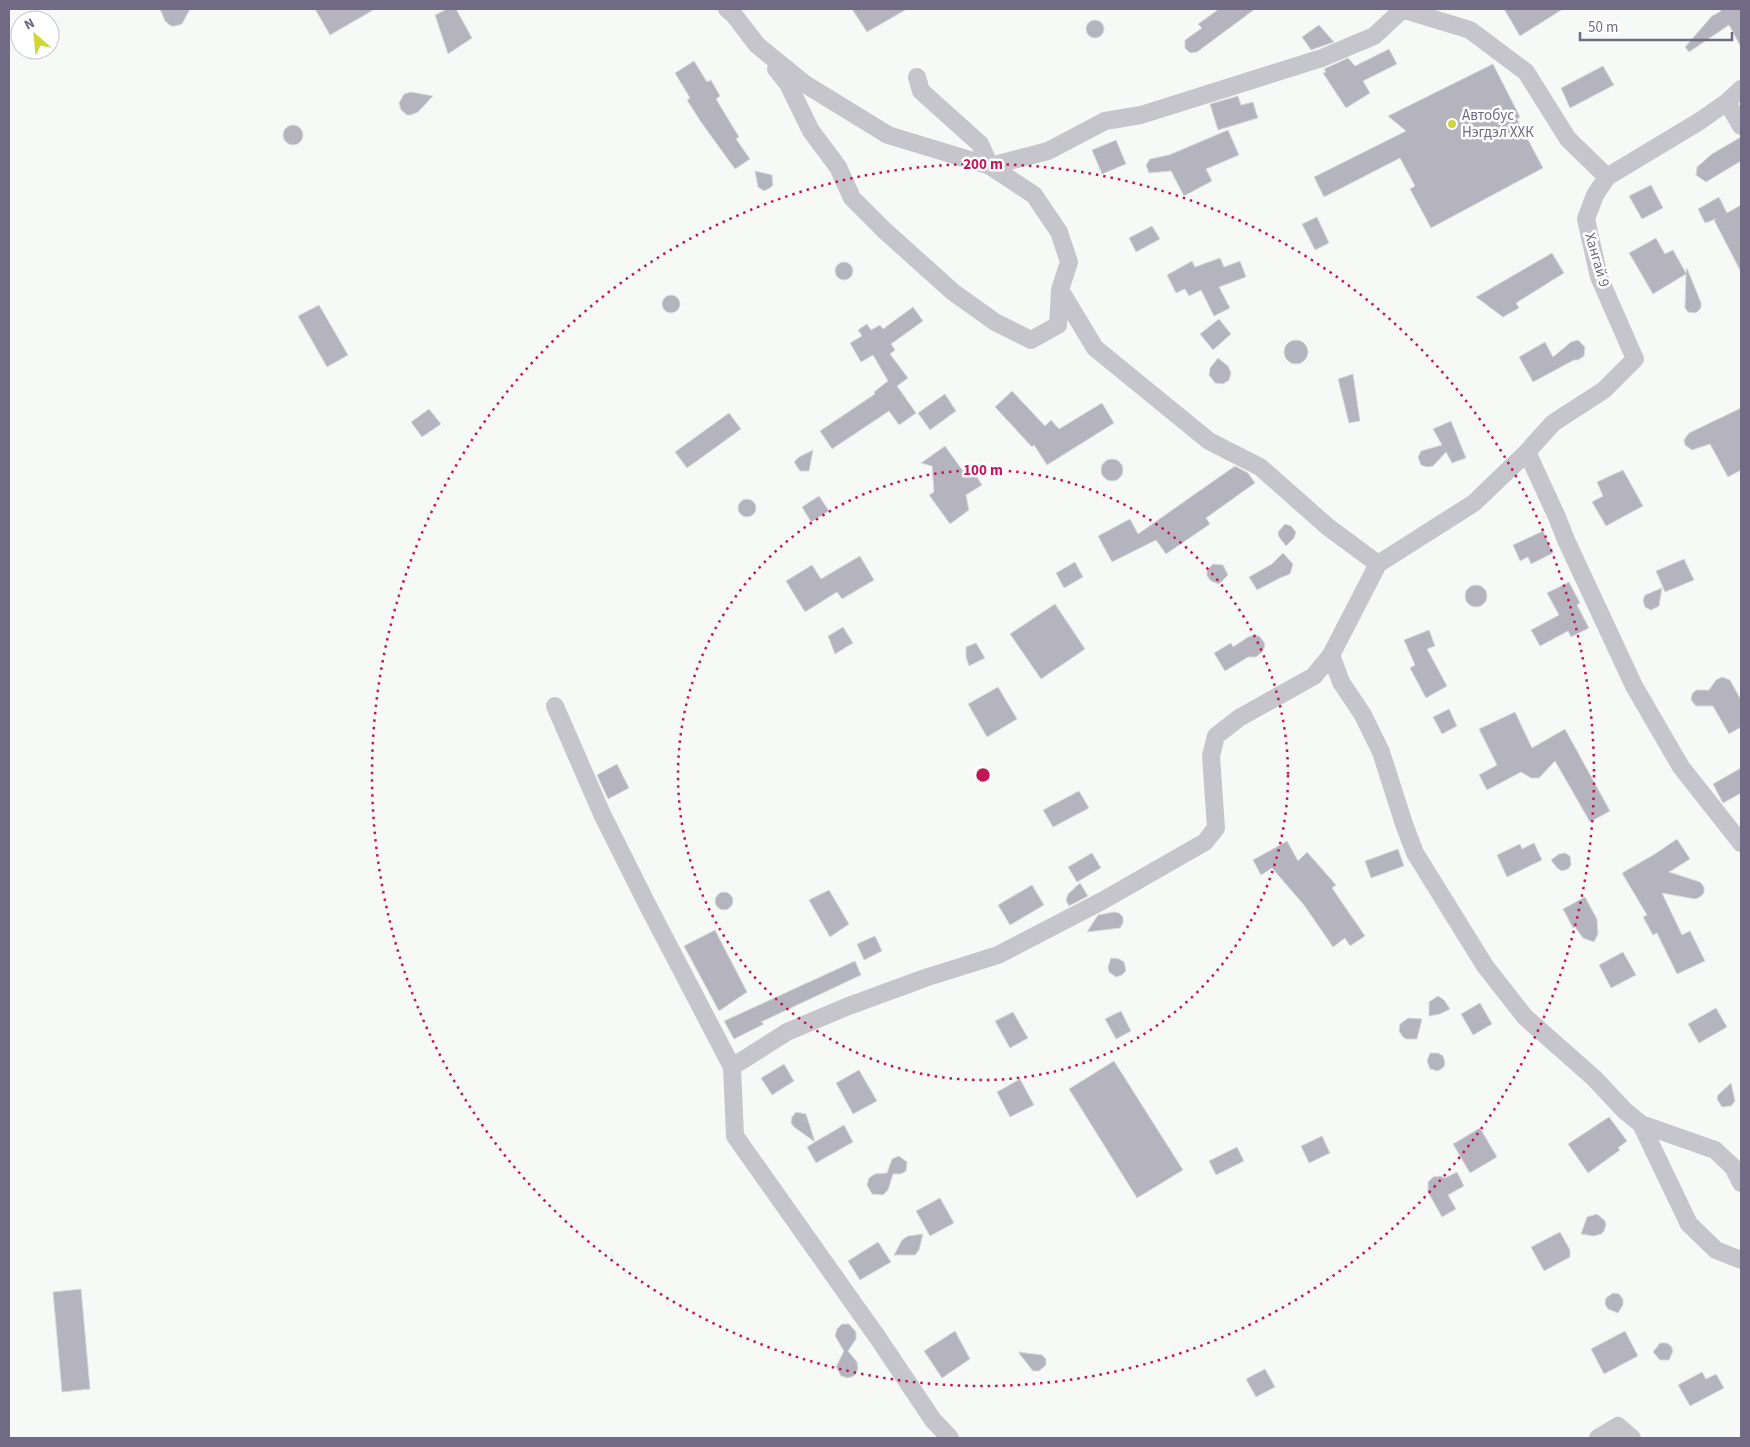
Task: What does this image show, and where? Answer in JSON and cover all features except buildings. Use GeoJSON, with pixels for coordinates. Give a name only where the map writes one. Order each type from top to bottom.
{"type":"FeatureCollection","features":[{"type":"Feature","properties":{"kind":"street"},"geometry":{"type":"LineString","coordinates":[[727,9],[788,84],[811,131],[838,167],[852,198],[884,230],[953,292],[995,322],[1031,340],[1058,325],[1060,290],[1069,262],[1059,232],[1034,195],[990,166],[888,135],[805,84],[757,45]]}},
{"type":"Feature","properties":{"kind":"street"},"geometry":{"type":"LineString","coordinates":[[990,166],[1048,151],[1106,121],[1140,115],[1322,58],[1374,36],[1401,9],[1470,30],[1526,72],[1568,139],[1607,177]]}},
{"type":"Feature","properties":{"kind":"street"},"geometry":{"type":"LineString","coordinates":[[917,77],[921,92],[980,144],[990,166]]}},
{"type":"Feature","properties":{"kind":"street","name":"Хангай 9"},"geometry":{"type":"LineString","coordinates":[[1527,452],[1553,423],[1604,390],[1635,359],[1599,276],[1586,219],[1594,195],[1607,177],[1700,121],[1727,102],[1741,89]]}},
{"type":"Feature","properties":{"kind":"street"},"geometry":{"type":"LineString","coordinates":[[1727,102],[1741,126]]}},
{"type":"Feature","properties":{"kind":"street"},"geometry":{"type":"LineString","coordinates":[[1060,290],[1095,348],[1209,441],[1260,466],[1328,527],[1378,564]]}},
{"type":"Feature","properties":{"kind":"street"},"geometry":{"type":"LineString","coordinates":[[732,1067],[787,1032],[846,1007],[925,978],[998,955],[1102,902],[1205,842],[1216,828],[1211,756],[1216,736],[1239,718],[1314,676],[1330,655],[1378,564],[1474,503],[1527,452],[1634,686],[1681,767],[1741,843]]}},
{"type":"Feature","properties":{"kind":"street"},"geometry":{"type":"LineString","coordinates":[[1330,655],[1341,682],[1363,715],[1382,752],[1415,853],[1484,966],[1525,1018],[1594,1078],[1625,1111],[1641,1124],[1715,1150],[1733,1167],[1741,1183]]}},
{"type":"Feature","properties":{"kind":"street"},"geometry":{"type":"LineString","coordinates":[[555,706],[602,814],[732,1067],[735,1136],[933,1420],[950,1438]]}},
{"type":"Feature","properties":{"kind":"street"},"geometry":{"type":"LineString","coordinates":[[1641,1124],[1689,1224],[1716,1250],[1741,1260]]}},
{"type":"Feature","properties":{"kind":"street"},"geometry":{"type":"LineString","coordinates":[[1598,1438],[1618,1426],[1632,1438]]}},
{"type":"Feature","properties":{"kind":"place","name":"Автобус Нэгдэл ХХК"},"geometry":{"type":"Point","coordinates":[1452,124]}}]}
